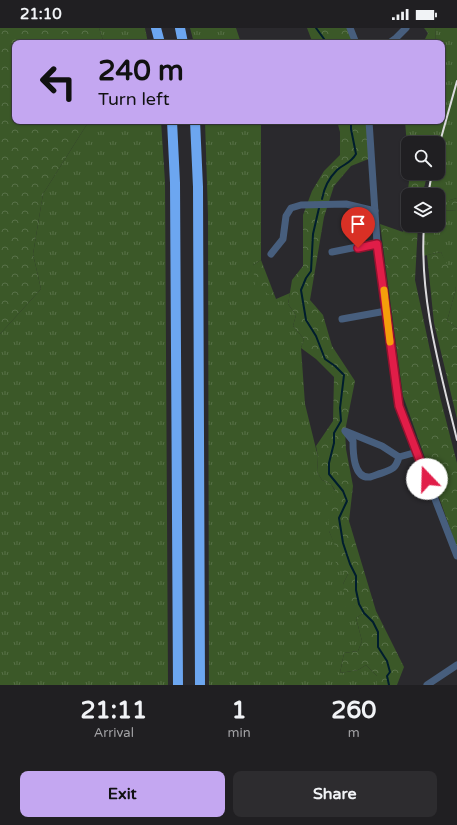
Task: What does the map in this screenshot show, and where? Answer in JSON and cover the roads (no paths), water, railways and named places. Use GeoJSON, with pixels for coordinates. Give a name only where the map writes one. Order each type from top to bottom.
{"type":"FeatureCollection","features":[{"type":"Feature","properties":{"kind":"highway"},"geometry":{"type":"LineString","coordinates":[[156,28],[159,40]]}},
{"type":"Feature","properties":{"kind":"highway"},"geometry":{"type":"LineString","coordinates":[[180,28],[182,40]]}},
{"type":"Feature","properties":{"kind":"highway"},"geometry":{"type":"LineString","coordinates":[[172,124],[176,214],[178,685]]}},
{"type":"Feature","properties":{"kind":"highway"},"geometry":{"type":"LineString","coordinates":[[195,124],[198,187],[200,685]]}},
{"type":"Feature","properties":{"kind":"street"},"geometry":{"type":"LineString","coordinates":[[350,28],[355,40]]}},
{"type":"Feature","properties":{"kind":"street"},"geometry":{"type":"LineString","coordinates":[[393,40],[406,28]]}},
{"type":"Feature","properties":{"kind":"street"},"geometry":{"type":"LineString","coordinates":[[369,124],[377,244],[399,406],[457,556]]}},
{"type":"Feature","properties":{"kind":"street"},"geometry":{"type":"LineString","coordinates":[[271,254],[283,239],[286,216],[291,208],[301,205],[346,204],[375,211]]}},
{"type":"Feature","properties":{"kind":"street"},"geometry":{"type":"LineString","coordinates":[[332,252],[377,244]]}},
{"type":"Feature","properties":{"kind":"street"},"geometry":{"type":"LineString","coordinates":[[342,319],[386,311]]}},
{"type":"Feature","properties":{"kind":"street"},"geometry":{"type":"LineString","coordinates":[[399,457],[394,468],[367,477],[362,474],[355,465],[353,441],[345,431],[382,446],[399,457],[417,452]]}},
{"type":"Feature","properties":{"kind":"street"},"geometry":{"type":"LineString","coordinates":[[427,685],[457,665]]}},
{"type":"Feature","properties":{"kind":"waterway"},"geometry":{"type":"LineString","coordinates":[[316,28],[325,40]]}},
{"type":"Feature","properties":{"kind":"waterway"},"geometry":{"type":"LineString","coordinates":[[322,199],[324,191],[332,176],[337,170],[352,160],[356,154],[351,124]]}},
{"type":"Feature","properties":{"kind":"waterway"},"geometry":{"type":"LineString","coordinates":[[319,208],[313,234],[311,271],[301,290],[306,320],[316,336],[325,359],[344,375],[340,408],[341,421],[334,433],[334,443],[329,463],[329,474],[343,491],[347,501],[339,518],[343,543],[356,576],[356,590],[359,604],[364,613],[373,622],[378,632],[378,647],[387,661],[390,672],[387,676],[389,685]]}},
{"type":"Feature","properties":{"kind":"railway"},"geometry":{"type":"LineString","coordinates":[[445,124],[457,81]]}},
{"type":"Feature","properties":{"kind":"railway"},"geometry":{"type":"LineString","coordinates":[[442,136],[445,124]]}},
{"type":"Feature","properties":{"kind":"railway"},"geometry":{"type":"LineString","coordinates":[[429,188],[431,180]]}},
{"type":"Feature","properties":{"kind":"railway"},"geometry":{"type":"LineString","coordinates":[[424,232],[423,253],[425,280],[432,334],[457,440]]}}]}
